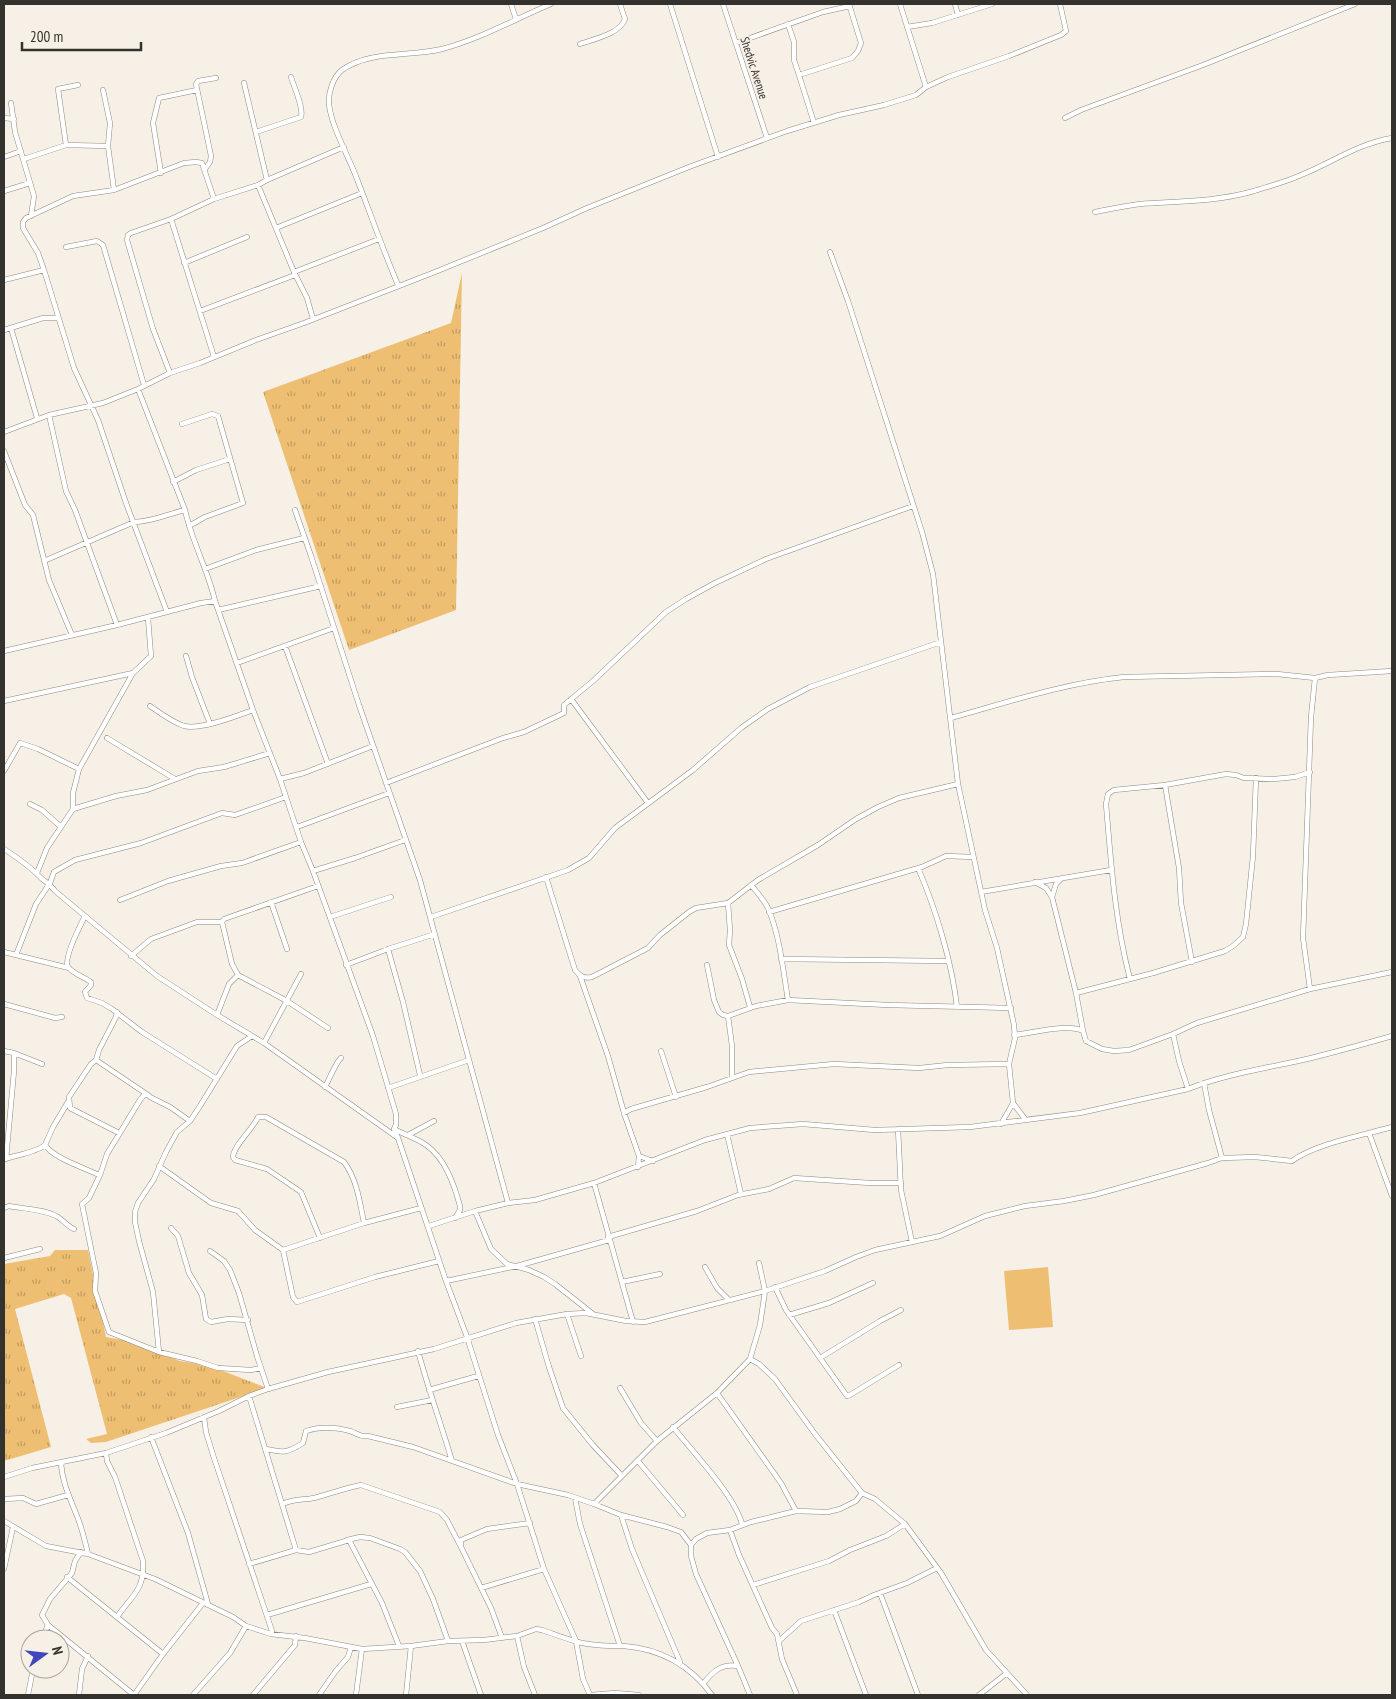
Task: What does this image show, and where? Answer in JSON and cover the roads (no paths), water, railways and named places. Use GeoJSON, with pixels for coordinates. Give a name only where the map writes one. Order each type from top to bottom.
{"type":"FeatureCollection","features":[{"type":"Feature","properties":{"kind":"street"},"geometry":{"type":"LineString","coordinates":[[511,4],[516,19]]}},
{"type":"Feature","properties":{"kind":"street"},"geometry":{"type":"LineString","coordinates":[[398,286],[333,119],[329,104],[330,89],[334,80],[341,71],[369,59],[443,49],[551,4]]}},
{"type":"Feature","properties":{"kind":"street"},"geometry":{"type":"LineString","coordinates":[[580,44],[612,32],[622,26],[625,19],[620,4]]}},
{"type":"Feature","properties":{"kind":"street"},"geometry":{"type":"LineString","coordinates":[[670,4],[718,157]]}},
{"type":"Feature","properties":{"kind":"street","name":"Shedvic Avenue"},"geometry":{"type":"LineString","coordinates":[[723,4],[767,138]]}},
{"type":"Feature","properties":{"kind":"street"},"geometry":{"type":"LineString","coordinates":[[900,4],[926,87]]}},
{"type":"Feature","properties":{"kind":"street"},"geometry":{"type":"LineString","coordinates":[[955,4],[958,14]]}},
{"type":"Feature","properties":{"kind":"street"},"geometry":{"type":"LineString","coordinates":[[907,27],[932,22],[992,4]]}},
{"type":"Feature","properties":{"kind":"street"},"geometry":{"type":"LineString","coordinates":[[4,432],[37,418],[92,406],[138,389],[170,373],[398,286],[543,228],[640,186],[767,138],[839,115],[884,105],[916,95],[926,87],[948,77],[1026,50],[1061,35],[1066,31],[1060,4]]}},
{"type":"Feature","properties":{"kind":"street"},"geometry":{"type":"LineString","coordinates":[[1065,118],[1355,4]]}},
{"type":"Feature","properties":{"kind":"street"},"geometry":{"type":"LineString","coordinates":[[736,42],[849,5],[861,43],[858,52],[852,58],[799,75]]}},
{"type":"Feature","properties":{"kind":"street"},"geometry":{"type":"LineString","coordinates":[[788,24],[794,42],[794,60],[814,123]]}},
{"type":"Feature","properties":{"kind":"street"},"geometry":{"type":"LineString","coordinates":[[256,132],[301,117],[302,114],[291,77]]}},
{"type":"Feature","properties":{"kind":"street"},"geometry":{"type":"LineString","coordinates":[[204,169],[210,162],[211,156],[196,84],[198,81],[216,78]]}},
{"type":"Feature","properties":{"kind":"street"},"geometry":{"type":"LineString","coordinates":[[244,83],[267,180]]}},
{"type":"Feature","properties":{"kind":"street"},"geometry":{"type":"LineString","coordinates":[[66,145],[58,89],[78,85]]}},
{"type":"Feature","properties":{"kind":"street"},"geometry":{"type":"LineString","coordinates":[[103,90],[110,123],[108,146],[114,190]]}},
{"type":"Feature","properties":{"kind":"street"},"geometry":{"type":"LineString","coordinates":[[160,173],[153,123],[159,98],[197,90]]}},
{"type":"Feature","properties":{"kind":"street"},"geometry":{"type":"LineString","coordinates":[[11,103],[15,132],[34,196],[31,216]]}},
{"type":"Feature","properties":{"kind":"street"},"geometry":{"type":"LineString","coordinates":[[4,118],[14,119]]}},
{"type":"Feature","properties":{"kind":"street"},"geometry":{"type":"LineString","coordinates":[[1095,212],[1137,205],[1232,197],[1292,179],[1352,150],[1372,142],[1392,138]]}},
{"type":"Feature","properties":{"kind":"street"},"geometry":{"type":"LineString","coordinates":[[24,159],[66,145],[108,146]]}},
{"type":"Feature","properties":{"kind":"street"},"geometry":{"type":"LineString","coordinates":[[170,373],[153,329],[127,240],[128,235],[214,199],[258,185],[344,147]]}},
{"type":"Feature","properties":{"kind":"street"},"geometry":{"type":"LineString","coordinates":[[4,157],[22,151]]}},
{"type":"Feature","properties":{"kind":"street"},"geometry":{"type":"LineString","coordinates":[[167,612],[92,406],[87,399],[74,368],[38,253],[23,228],[23,222],[31,216],[73,196],[114,190],[184,163],[202,163],[214,199]]}},
{"type":"Feature","properties":{"kind":"street"},"geometry":{"type":"LineString","coordinates":[[4,191],[30,183]]}},
{"type":"Feature","properties":{"kind":"street"},"geometry":{"type":"LineString","coordinates":[[258,185],[307,298],[314,319]]}},
{"type":"Feature","properties":{"kind":"street"},"geometry":{"type":"LineString","coordinates":[[276,228],[362,193]]}},
{"type":"Feature","properties":{"kind":"street"},"geometry":{"type":"LineString","coordinates":[[170,219],[214,357]]}},
{"type":"Feature","properties":{"kind":"street"},"geometry":{"type":"LineString","coordinates":[[184,263],[247,237]]}},
{"type":"Feature","properties":{"kind":"street"},"geometry":{"type":"LineString","coordinates":[[200,311],[379,239]]}},
{"type":"Feature","properties":{"kind":"street"},"geometry":{"type":"LineString","coordinates":[[66,247],[93,241],[103,245],[144,386]]}},
{"type":"Feature","properties":{"kind":"street"},"geometry":{"type":"LineString","coordinates":[[830,252],[850,309],[933,574],[958,784],[981,892],[1011,1008],[1014,1035],[1009,1064],[1013,1103],[1025,1120]]}},
{"type":"Feature","properties":{"kind":"street"},"geometry":{"type":"LineString","coordinates":[[4,280],[44,270]]}},
{"type":"Feature","properties":{"kind":"street"},"geometry":{"type":"LineString","coordinates":[[4,330],[43,318],[58,318]]}},
{"type":"Feature","properties":{"kind":"street"},"geometry":{"type":"LineString","coordinates":[[11,328],[37,418]]}},
{"type":"Feature","properties":{"kind":"street"},"geometry":{"type":"LineString","coordinates":[[138,389],[185,510],[253,710],[280,779],[301,842],[313,870],[373,1036],[396,1114],[394,1129],[429,1226],[439,1261],[467,1338],[498,1435],[517,1484],[544,1568],[576,1641],[583,1679],[591,1695],[615,1693],[639,1695]]}},
{"type":"Feature","properties":{"kind":"street"},"geometry":{"type":"LineString","coordinates":[[182,424],[212,414],[218,416],[244,503],[205,517],[189,526]]}},
{"type":"Feature","properties":{"kind":"street"},"geometry":{"type":"LineString","coordinates":[[49,415],[66,491],[75,510],[117,625]]}},
{"type":"Feature","properties":{"kind":"street"},"geometry":{"type":"LineString","coordinates":[[4,452],[25,505],[34,515],[49,580],[72,635]]}},
{"type":"Feature","properties":{"kind":"street"},"geometry":{"type":"LineString","coordinates":[[173,482],[196,470],[230,459]]}},
{"type":"Feature","properties":{"kind":"street"},"geometry":{"type":"LineString","coordinates":[[386,783],[524,732],[564,713],[564,705],[593,681],[666,612],[715,583],[766,559],[913,506]]}},
{"type":"Feature","properties":{"kind":"street"},"geometry":{"type":"LineString","coordinates":[[44,561],[134,522],[145,522],[159,516],[185,510]]}},
{"type":"Feature","properties":{"kind":"street"},"geometry":{"type":"LineString","coordinates":[[294,510],[431,917],[508,1203]]}},
{"type":"Feature","properties":{"kind":"street"},"geometry":{"type":"LineString","coordinates":[[205,569],[256,550],[304,538]]}},
{"type":"Feature","properties":{"kind":"street"},"geometry":{"type":"LineString","coordinates":[[218,610],[321,586]]}},
{"type":"Feature","properties":{"kind":"street"},"geometry":{"type":"LineString","coordinates":[[4,651],[215,601]]}},
{"type":"Feature","properties":{"kind":"street"},"geometry":{"type":"LineString","coordinates":[[37,873],[47,848],[73,809],[73,793],[80,769],[133,673],[151,656],[148,618]]}},
{"type":"Feature","properties":{"kind":"street"},"geometry":{"type":"LineString","coordinates":[[237,663],[334,628]]}},
{"type":"Feature","properties":{"kind":"street"},"geometry":{"type":"LineString","coordinates":[[431,917],[568,870],[589,858],[615,828],[693,770],[741,728],[787,698],[810,687],[941,642]]}},
{"type":"Feature","properties":{"kind":"street"},"geometry":{"type":"LineString","coordinates":[[285,646],[328,764]]}},
{"type":"Feature","properties":{"kind":"street"},"geometry":{"type":"LineString","coordinates":[[186,656],[210,724]]}},
{"type":"Feature","properties":{"kind":"street"},"geometry":{"type":"LineString","coordinates":[[951,718],[1083,682],[1107,678],[1277,674],[1315,678],[1328,675],[1392,671]]}},
{"type":"Feature","properties":{"kind":"street"},"geometry":{"type":"LineString","coordinates":[[4,701],[133,673]]}},
{"type":"Feature","properties":{"kind":"street"},"geometry":{"type":"LineString","coordinates":[[1310,989],[1303,938],[1315,678]]}},
{"type":"Feature","properties":{"kind":"street"},"geometry":{"type":"LineString","coordinates":[[570,700],[648,803]]}},
{"type":"Feature","properties":{"kind":"street"},"geometry":{"type":"LineString","coordinates":[[150,706],[177,723],[187,726],[210,724],[253,710]]}},
{"type":"Feature","properties":{"kind":"street"},"geometry":{"type":"LineString","coordinates":[[107,738],[175,779]]}},
{"type":"Feature","properties":{"kind":"street"},"geometry":{"type":"LineString","coordinates":[[4,771],[20,743],[38,749],[80,769]]}},
{"type":"Feature","properties":{"kind":"street"},"geometry":{"type":"LineString","coordinates":[[280,779],[304,773],[373,746]]}},
{"type":"Feature","properties":{"kind":"street"},"geometry":{"type":"LineString","coordinates":[[73,809],[116,796],[147,790],[198,771],[224,767],[270,754]]}},
{"type":"Feature","properties":{"kind":"street"},"geometry":{"type":"LineString","coordinates":[[1130,979],[1124,957],[1111,870],[1106,804],[1108,794],[1114,790],[1165,785],[1226,774],[1256,778],[1295,777],[1310,772]]}},
{"type":"Feature","properties":{"kind":"street"},"geometry":{"type":"LineString","coordinates":[[1076,993],[1192,962],[1225,951],[1234,946],[1243,936],[1253,856],[1256,778]]}},
{"type":"Feature","properties":{"kind":"street"},"geometry":{"type":"LineString","coordinates":[[580,976],[592,977],[648,948],[660,935],[696,908],[728,903],[758,880],[878,807],[899,798],[958,784]]}},
{"type":"Feature","properties":{"kind":"street"},"geometry":{"type":"LineString","coordinates":[[1165,785],[1179,868],[1181,903],[1192,962]]}},
{"type":"Feature","properties":{"kind":"street"},"geometry":{"type":"LineString","coordinates":[[297,827],[389,793]]}},
{"type":"Feature","properties":{"kind":"street"},"geometry":{"type":"LineString","coordinates":[[16,955],[36,904],[50,883],[54,872],[75,860],[141,843],[222,813],[235,815],[286,797]]}},
{"type":"Feature","properties":{"kind":"street"},"geometry":{"type":"LineString","coordinates":[[30,804],[42,810],[61,827]]}},
{"type":"Feature","properties":{"kind":"street"},"geometry":{"type":"LineString","coordinates":[[313,870],[355,858],[405,840]]}},
{"type":"Feature","properties":{"kind":"street"},"geometry":{"type":"LineString","coordinates":[[120,900],[168,881],[242,862],[301,842]]}},
{"type":"Feature","properties":{"kind":"street"},"geometry":{"type":"LineString","coordinates":[[4,849],[30,866],[43,880],[50,883],[55,892],[157,976],[264,1043],[398,1138]]}},
{"type":"Feature","properties":{"kind":"street"},"geometry":{"type":"LineString","coordinates":[[769,912],[918,868],[946,856],[973,856]]}},
{"type":"Feature","properties":{"kind":"street"},"geometry":{"type":"LineString","coordinates":[[918,868],[934,908],[955,990],[957,1007]]}},
{"type":"Feature","properties":{"kind":"street"},"geometry":{"type":"LineString","coordinates":[[981,892],[1111,870]]}},
{"type":"Feature","properties":{"kind":"street"},"geometry":{"type":"LineString","coordinates":[[546,877],[575,970],[580,976],[608,1056],[624,1113],[639,1156],[638,1167]]}},
{"type":"Feature","properties":{"kind":"street"},"geometry":{"type":"LineString","coordinates":[[1052,896],[1056,884],[1062,877]]}},
{"type":"Feature","properties":{"kind":"street"},"geometry":{"type":"LineString","coordinates":[[1035,882],[1046,888],[1052,896],[1086,1041],[1102,1049],[1114,1052],[1129,1050],[1197,1023],[1310,989],[1392,972]]}},
{"type":"Feature","properties":{"kind":"street"},"geometry":{"type":"LineString","coordinates":[[222,922],[224,918],[318,886]]}},
{"type":"Feature","properties":{"kind":"street"},"geometry":{"type":"LineString","coordinates":[[751,886],[767,906],[769,912],[781,958],[788,1000]]}},
{"type":"Feature","properties":{"kind":"street"},"geometry":{"type":"LineString","coordinates":[[330,917],[391,897]]}},
{"type":"Feature","properties":{"kind":"street"},"geometry":{"type":"LineString","coordinates":[[271,902],[287,949]]}},
{"type":"Feature","properties":{"kind":"street"},"geometry":{"type":"LineString","coordinates":[[728,903],[729,945],[742,979],[750,1008]]}},
{"type":"Feature","properties":{"kind":"street"},"geometry":{"type":"LineString","coordinates":[[69,968],[67,963],[75,936],[85,916]]}},
{"type":"Feature","properties":{"kind":"street"},"geometry":{"type":"LineString","coordinates":[[132,956],[151,939],[197,922],[222,922]]}},
{"type":"Feature","properties":{"kind":"street"},"geometry":{"type":"LineString","coordinates":[[222,922],[232,964],[238,975],[287,1001],[328,1028]]}},
{"type":"Feature","properties":{"kind":"street"},"geometry":{"type":"LineString","coordinates":[[346,965],[435,934]]}},
{"type":"Feature","properties":{"kind":"street"},"geometry":{"type":"LineString","coordinates":[[388,949],[420,1075]]}},
{"type":"Feature","properties":{"kind":"street"},"geometry":{"type":"LineString","coordinates":[[4,952],[69,968],[91,982],[86,992],[87,998],[102,1003],[117,1012],[142,1032],[217,1079]]}},
{"type":"Feature","properties":{"kind":"street"},"geometry":{"type":"LineString","coordinates":[[781,958],[948,961]]}},
{"type":"Feature","properties":{"kind":"street"},"geometry":{"type":"LineString","coordinates":[[708,965],[714,1000],[719,1012],[728,1016],[750,1008],[788,1000],[1011,1008]]}},
{"type":"Feature","properties":{"kind":"street"},"geometry":{"type":"LineString","coordinates":[[264,1043],[301,974]]}},
{"type":"Feature","properties":{"kind":"street"},"geometry":{"type":"LineString","coordinates":[[217,1015],[229,984],[238,975]]}},
{"type":"Feature","properties":{"kind":"street"},"geometry":{"type":"LineString","coordinates":[[4,1004],[55,1018],[62,1017]]}},
{"type":"Feature","properties":{"kind":"street"},"geometry":{"type":"LineString","coordinates":[[14,1053],[14,1071],[5,1159],[29,1151],[40,1150],[45,1145],[69,1097],[91,1064],[96,1060],[117,1012]]}},
{"type":"Feature","properties":{"kind":"street"},"geometry":{"type":"LineString","coordinates":[[728,1016],[732,1046],[732,1077]]}},
{"type":"Feature","properties":{"kind":"street"},"geometry":{"type":"LineString","coordinates":[[1014,1035],[1067,1027],[1078,1028],[1083,1031]]}},
{"type":"Feature","properties":{"kind":"street"},"geometry":{"type":"LineString","coordinates":[[1173,1034],[1188,1089]]}},
{"type":"Feature","properties":{"kind":"street"},"geometry":{"type":"LineString","coordinates":[[159,1352],[153,1292],[139,1241],[135,1212],[138,1203],[154,1179],[177,1132],[190,1120],[237,1046],[252,1036]]}},
{"type":"Feature","properties":{"kind":"street"},"geometry":{"type":"LineString","coordinates":[[429,1226],[475,1211],[508,1203],[535,1200],[594,1183],[705,1140],[750,1128],[790,1124],[875,1130],[953,1128],[1001,1124],[1080,1113],[1188,1089],[1204,1083],[1308,1059],[1392,1036]]}},
{"type":"Feature","properties":{"kind":"street"},"geometry":{"type":"LineString","coordinates":[[661,1051],[676,1097]]}},
{"type":"Feature","properties":{"kind":"street"},"geometry":{"type":"LineString","coordinates":[[4,1052],[14,1053],[42,1064]]}},
{"type":"Feature","properties":{"kind":"street"},"geometry":{"type":"LineString","coordinates":[[325,1087],[340,1058]]}},
{"type":"Feature","properties":{"kind":"street"},"geometry":{"type":"LineString","coordinates":[[96,1060],[150,1097],[190,1120]]}},
{"type":"Feature","properties":{"kind":"street"},"geometry":{"type":"LineString","coordinates":[[388,1088],[420,1075],[469,1060]]}},
{"type":"Feature","properties":{"kind":"street"},"geometry":{"type":"LineString","coordinates":[[624,1113],[749,1072],[825,1065],[919,1068],[948,1065],[1009,1064]]}},
{"type":"Feature","properties":{"kind":"street"},"geometry":{"type":"LineString","coordinates":[[1204,1083],[1222,1158]]}},
{"type":"Feature","properties":{"kind":"street"},"geometry":{"type":"LineString","coordinates":[[148,1095],[144,1095],[140,1100],[106,1154],[104,1164],[89,1198],[82,1204],[96,1273],[96,1291],[109,1332],[159,1352],[218,1368],[250,1370],[261,1368]]}},
{"type":"Feature","properties":{"kind":"street"},"geometry":{"type":"LineString","coordinates":[[69,1100],[70,1108],[119,1133]]}},
{"type":"Feature","properties":{"kind":"street"},"geometry":{"type":"LineString","coordinates":[[1001,1124],[1013,1103]]}},
{"type":"Feature","properties":{"kind":"street"},"geometry":{"type":"LineString","coordinates":[[320,1238],[301,1192],[267,1169],[235,1160],[233,1157],[233,1151],[255,1124],[258,1117],[266,1117],[344,1162],[354,1184],[364,1223]]}},
{"type":"Feature","properties":{"kind":"street"},"geometry":{"type":"LineString","coordinates":[[407,1136],[434,1121]]}},
{"type":"Feature","properties":{"kind":"street"},"geometry":{"type":"LineString","coordinates":[[4,1477],[32,1468],[106,1453],[151,1438],[268,1389],[418,1351],[434,1349],[535,1319],[586,1313],[633,1322],[645,1322],[766,1291],[825,1271],[875,1250],[954,1230],[985,1216],[1025,1206],[1094,1195],[1222,1158],[1255,1157],[1292,1161],[1313,1150],[1392,1127]]}},
{"type":"Feature","properties":{"kind":"street"},"geometry":{"type":"LineString","coordinates":[[394,1129],[426,1145],[438,1155],[460,1206],[460,1210],[455,1218]]}},
{"type":"Feature","properties":{"kind":"street"},"geometry":{"type":"LineString","coordinates":[[898,1129],[901,1197],[912,1242]]}},
{"type":"Feature","properties":{"kind":"street"},"geometry":{"type":"LineString","coordinates":[[1369,1133],[1392,1196]]}},
{"type":"Feature","properties":{"kind":"street"},"geometry":{"type":"LineString","coordinates":[[727,1134],[741,1194]]}},
{"type":"Feature","properties":{"kind":"street"},"geometry":{"type":"LineString","coordinates":[[45,1145],[60,1157],[99,1175]]}},
{"type":"Feature","properties":{"kind":"street"},"geometry":{"type":"LineString","coordinates":[[639,1156],[653,1161]]}},
{"type":"Feature","properties":{"kind":"street"},"geometry":{"type":"LineString","coordinates":[[159,1166],[211,1203],[238,1211],[255,1230],[283,1250],[293,1297],[296,1302],[374,1277],[439,1261]]}},
{"type":"Feature","properties":{"kind":"street"},"geometry":{"type":"LineString","coordinates":[[446,1281],[517,1266],[696,1211],[741,1194],[769,1189],[794,1178],[901,1183]]}},
{"type":"Feature","properties":{"kind":"street"},"geometry":{"type":"LineString","coordinates":[[594,1183],[633,1322]]}},
{"type":"Feature","properties":{"kind":"street"},"geometry":{"type":"LineString","coordinates":[[4,1203],[6,1207],[51,1214],[74,1229]]}},
{"type":"Feature","properties":{"kind":"street"},"geometry":{"type":"LineString","coordinates":[[283,1250],[364,1223],[421,1208]]}},
{"type":"Feature","properties":{"kind":"street"},"geometry":{"type":"LineString","coordinates":[[475,1211],[491,1249],[507,1264],[529,1270],[555,1284],[596,1315]]}},
{"type":"Feature","properties":{"kind":"street"},"geometry":{"type":"LineString","coordinates":[[171,1228],[178,1236],[186,1267],[202,1296],[206,1319],[211,1322],[228,1319],[248,1320]]}},
{"type":"Feature","properties":{"kind":"street"},"geometry":{"type":"LineString","coordinates":[[4,1258],[40,1248]]}},
{"type":"Feature","properties":{"kind":"street"},"geometry":{"type":"LineString","coordinates":[[210,1251],[224,1261],[230,1270],[248,1320],[268,1389]]}},
{"type":"Feature","properties":{"kind":"street"},"geometry":{"type":"LineString","coordinates":[[594,1504],[657,1441],[717,1393],[750,1360],[760,1325],[766,1291],[759,1263]]}},
{"type":"Feature","properties":{"kind":"street"},"geometry":{"type":"LineString","coordinates":[[705,1267],[716,1288],[729,1300]]}},
{"type":"Feature","properties":{"kind":"street"},"geometry":{"type":"LineString","coordinates":[[622,1282],[660,1274]]}},
{"type":"Feature","properties":{"kind":"street"},"geometry":{"type":"LineString","coordinates":[[789,1315],[829,1303],[873,1283]]}},
{"type":"Feature","properties":{"kind":"street"},"geometry":{"type":"LineString","coordinates":[[775,1287],[789,1315],[847,1396],[899,1365]]}},
{"type":"Feature","properties":{"kind":"street"},"geometry":{"type":"LineString","coordinates":[[582,1305],[586,1313]]}},
{"type":"Feature","properties":{"kind":"street"},"geometry":{"type":"LineString","coordinates":[[820,1358],[901,1310]]}},
{"type":"Feature","properties":{"kind":"street"},"geometry":{"type":"LineString","coordinates":[[567,1314],[581,1356]]}},
{"type":"Feature","properties":{"kind":"street"},"geometry":{"type":"LineString","coordinates":[[535,1319],[563,1408],[572,1422],[622,1476]]}},
{"type":"Feature","properties":{"kind":"street"},"geometry":{"type":"LineString","coordinates":[[418,1351],[428,1390],[452,1460]]}},
{"type":"Feature","properties":{"kind":"street"},"geometry":{"type":"LineString","coordinates":[[750,1360],[759,1364],[775,1379],[815,1434],[862,1493],[875,1499],[905,1524],[937,1568],[982,1642],[1006,1673],[1027,1695]]}},
{"type":"Feature","properties":{"kind":"street"},"geometry":{"type":"LineString","coordinates":[[428,1390],[478,1376]]}},
{"type":"Feature","properties":{"kind":"street"},"geometry":{"type":"LineString","coordinates":[[620,1388],[641,1423],[657,1441]]}},
{"type":"Feature","properties":{"kind":"street"},"geometry":{"type":"LineString","coordinates":[[717,1393],[781,1483],[796,1511]]}},
{"type":"Feature","properties":{"kind":"street"},"geometry":{"type":"LineString","coordinates":[[249,1396],[296,1550]]}},
{"type":"Feature","properties":{"kind":"street"},"geometry":{"type":"LineString","coordinates":[[398,1407],[432,1400]]}},
{"type":"Feature","properties":{"kind":"street"},"geometry":{"type":"LineString","coordinates":[[204,1416],[208,1439],[267,1615],[272,1631],[271,1634]]}},
{"type":"Feature","properties":{"kind":"street"},"geometry":{"type":"LineString","coordinates":[[266,1449],[283,1452],[295,1448],[303,1442],[306,1431],[320,1426],[350,1431],[364,1438],[368,1436],[413,1447],[517,1484],[575,1498],[621,1515],[681,1532],[691,1545],[691,1556],[696,1574],[750,1695]]}},
{"type":"Feature","properties":{"kind":"street"},"geometry":{"type":"LineString","coordinates":[[673,1428],[729,1498],[739,1514],[742,1524]]}},
{"type":"Feature","properties":{"kind":"street"},"geometry":{"type":"LineString","coordinates":[[151,1438],[188,1533],[205,1604]]}},
{"type":"Feature","properties":{"kind":"street"},"geometry":{"type":"LineString","coordinates":[[106,1453],[106,1461],[115,1478],[143,1561],[144,1575],[142,1584],[117,1617]]}},
{"type":"Feature","properties":{"kind":"street"},"geometry":{"type":"LineString","coordinates":[[638,1461],[683,1515]]}},
{"type":"Feature","properties":{"kind":"street"},"geometry":{"type":"LineString","coordinates":[[61,1463],[61,1471],[68,1496],[78,1517],[88,1554]]}},
{"type":"Feature","properties":{"kind":"street"},"geometry":{"type":"LineString","coordinates":[[283,1504],[288,1501],[316,1497],[361,1486],[440,1512],[447,1520],[482,1588],[502,1638]]}},
{"type":"Feature","properties":{"kind":"street"},"geometry":{"type":"LineString","coordinates":[[691,1545],[696,1539],[707,1534],[730,1530],[742,1524],[796,1511],[828,1512],[856,1501],[862,1493]]}},
{"type":"Feature","properties":{"kind":"street"},"geometry":{"type":"LineString","coordinates":[[4,1499],[23,1498],[36,1504],[68,1496]]}},
{"type":"Feature","properties":{"kind":"street"},"geometry":{"type":"LineString","coordinates":[[575,1498],[580,1524],[620,1646]]}},
{"type":"Feature","properties":{"kind":"street"},"geometry":{"type":"LineString","coordinates":[[621,1515],[632,1549],[680,1664]]}},
{"type":"Feature","properties":{"kind":"street"},"geometry":{"type":"LineString","coordinates":[[4,1521],[46,1546],[88,1554],[144,1575],[178,1590],[246,1626],[271,1634],[296,1636],[362,1649],[502,1638],[517,1636],[536,1629],[596,1646],[620,1646],[652,1651],[676,1660],[703,1684],[712,1695]]}},
{"type":"Feature","properties":{"kind":"street"},"geometry":{"type":"LineString","coordinates":[[461,1547],[461,1540],[463,1538],[487,1529],[530,1523]]}},
{"type":"Feature","properties":{"kind":"street"},"geometry":{"type":"LineString","coordinates":[[753,1585],[829,1561],[850,1550],[886,1536],[905,1524]]}},
{"type":"Feature","properties":{"kind":"street"},"geometry":{"type":"LineString","coordinates":[[4,1569],[13,1527]]}},
{"type":"Feature","properties":{"kind":"street"},"geometry":{"type":"LineString","coordinates":[[730,1530],[739,1555],[779,1641],[782,1658],[797,1695]]}},
{"type":"Feature","properties":{"kind":"street"},"geometry":{"type":"LineString","coordinates":[[250,1564],[296,1550],[309,1552],[360,1537],[370,1538],[400,1548],[420,1570],[448,1641]]}},
{"type":"Feature","properties":{"kind":"street"},"geometry":{"type":"LineString","coordinates":[[345,1541],[349,1540],[391,1624],[399,1646]]}},
{"type":"Feature","properties":{"kind":"street"},"geometry":{"type":"LineString","coordinates":[[81,1552],[75,1561],[72,1573],[46,1605],[42,1615],[48,1625],[134,1695],[163,1654],[205,1604]]}},
{"type":"Feature","properties":{"kind":"street"},"geometry":{"type":"LineString","coordinates":[[482,1588],[544,1568]]}},
{"type":"Feature","properties":{"kind":"street"},"geometry":{"type":"LineString","coordinates":[[779,1641],[801,1621],[859,1602],[907,1583],[937,1568]]}},
{"type":"Feature","properties":{"kind":"street"},"geometry":{"type":"LineString","coordinates":[[67,1577],[163,1654]]}},
{"type":"Feature","properties":{"kind":"street"},"geometry":{"type":"LineString","coordinates":[[267,1615],[371,1584]]}},
{"type":"Feature","properties":{"kind":"street"},"geometry":{"type":"LineString","coordinates":[[880,1593],[918,1695]]}},
{"type":"Feature","properties":{"kind":"street"},"geometry":{"type":"LineString","coordinates":[[834,1610],[866,1695]]}},
{"type":"Feature","properties":{"kind":"street"},"geometry":{"type":"LineString","coordinates":[[46,1629],[48,1625]]}},
{"type":"Feature","properties":{"kind":"street"},"geometry":{"type":"LineString","coordinates":[[192,1695],[230,1653],[246,1626]]}},
{"type":"Feature","properties":{"kind":"street"},"geometry":{"type":"LineString","coordinates":[[253,1695],[295,1645],[296,1636]]}},
{"type":"Feature","properties":{"kind":"street"},"geometry":{"type":"LineString","coordinates":[[517,1636],[524,1667],[535,1695]]}},
{"type":"Feature","properties":{"kind":"street"},"geometry":{"type":"LineString","coordinates":[[462,1641],[479,1694]]}},
{"type":"Feature","properties":{"kind":"street"},"geometry":{"type":"LineString","coordinates":[[406,1695],[411,1646]]}},
{"type":"Feature","properties":{"kind":"street"},"geometry":{"type":"LineString","coordinates":[[319,1695],[334,1672],[348,1657],[352,1647]]}},
{"type":"Feature","properties":{"kind":"street"},"geometry":{"type":"LineString","coordinates":[[356,1695],[362,1649]]}},
{"type":"Feature","properties":{"kind":"street"},"geometry":{"type":"LineString","coordinates":[[79,1695],[82,1669],[88,1656]]}},
{"type":"Feature","properties":{"kind":"street"},"geometry":{"type":"LineString","coordinates":[[703,1684],[719,1668],[728,1664],[738,1666]]}},
{"type":"Feature","properties":{"kind":"street"},"geometry":{"type":"LineString","coordinates":[[979,1695],[1006,1673]]}},
{"type":"Feature","properties":{"kind":"street"},"geometry":{"type":"LineString","coordinates":[[28,1695],[31,1679]]}}]}
